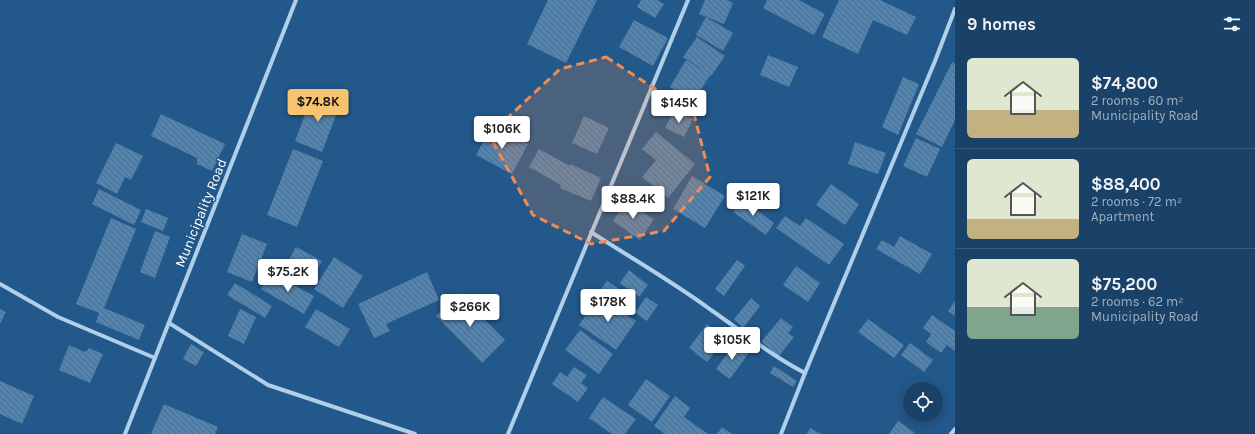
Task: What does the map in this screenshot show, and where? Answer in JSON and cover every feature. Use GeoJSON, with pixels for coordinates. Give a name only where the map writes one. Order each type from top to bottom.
{"type":"FeatureCollection","features":[{"type":"Feature","properties":{"kind":"street","name":"Municipality Road"},"geometry":{"type":"LineString","coordinates":[[125,434],[296,0]]}},
{"type":"Feature","properties":{"kind":"street"},"geometry":{"type":"LineString","coordinates":[[508,434],[688,0]]}},
{"type":"Feature","properties":{"kind":"street"},"geometry":{"type":"LineString","coordinates":[[781,434],[955,9]]}},
{"type":"Feature","properties":{"kind":"street"},"geometry":{"type":"LineString","coordinates":[[591,232],[711,310],[752,341],[782,361],[805,373]]}},
{"type":"Feature","properties":{"kind":"street"},"geometry":{"type":"LineString","coordinates":[[0,284],[58,317],[156,358]]}},
{"type":"Feature","properties":{"kind":"street"},"geometry":{"type":"LineString","coordinates":[[169,323],[268,385],[415,434]]}},
{"type":"Feature","properties":{"kind":"street"},"geometry":{"type":"LineString","coordinates":[[951,434],[955,429]]}},
{"type":"Feature","properties":{"kind":"highlighted area"},"geometry":{"type":"Polygon","coordinates":[[[606,57],[694,114],[710,177],[664,231],[591,244],[533,215],[489,135],[560,69],[606,57]]]}},
{"type":"Feature","properties":{"kind":"building"},"geometry":{"type":"Polygon","coordinates":[[[548,0],[597,0],[566,63],[527,44],[548,0]]]}},
{"type":"Feature","properties":{"kind":"building"},"geometry":{"type":"Polygon","coordinates":[[[641,0],[657,0],[664,4],[655,18],[637,7],[641,0]]]}},
{"type":"Feature","properties":{"kind":"building"},"geometry":{"type":"Polygon","coordinates":[[[705,0],[727,0],[733,3],[724,24],[699,14],[705,0]]]}},
{"type":"Feature","properties":{"kind":"building"},"geometry":{"type":"Polygon","coordinates":[[[767,0],[799,0],[825,14],[814,35],[763,8],[767,0]]]}},
{"type":"Feature","properties":{"kind":"building"},"geometry":{"type":"Polygon","coordinates":[[[839,0],[880,0],[916,17],[907,35],[873,20],[858,54],[822,37],[839,0]]]}},
{"type":"Feature","properties":{"kind":"building"},"geometry":{"type":"Polygon","coordinates":[[[706,17],[733,33],[723,51],[696,35],[706,17]]]}},
{"type":"Feature","properties":{"kind":"building"},"geometry":{"type":"Polygon","coordinates":[[[634,20],[668,38],[653,66],[619,47],[634,20]]]}},
{"type":"Feature","properties":{"kind":"building"},"geometry":{"type":"Polygon","coordinates":[[[697,37],[725,56],[711,76],[710,75],[694,101],[670,87],[686,60],[705,71],[683,57],[697,37]]]}},
{"type":"Feature","properties":{"kind":"building"},"geometry":{"type":"Polygon","coordinates":[[[768,55],[798,67],[789,87],[760,75],[768,55]]]}},
{"type":"Feature","properties":{"kind":"building"},"geometry":{"type":"Polygon","coordinates":[[[952,62],[955,64],[955,120],[942,147],[916,134],[952,62]]]}},
{"type":"Feature","properties":{"kind":"building"},"geometry":{"type":"Polygon","coordinates":[[[903,77],[919,84],[898,135],[882,127],[903,77]]]}},
{"type":"Feature","properties":{"kind":"building"},"geometry":{"type":"Polygon","coordinates":[[[313,94],[340,105],[322,152],[295,141],[313,94]]]}},
{"type":"Feature","properties":{"kind":"building"},"geometry":{"type":"Polygon","coordinates":[[[674,110],[693,119],[684,137],[665,128],[674,110]]]}},
{"type":"Feature","properties":{"kind":"building"},"geometry":{"type":"Polygon","coordinates":[[[161,114],[225,144],[212,171],[197,164],[197,158],[151,136],[161,114]]]}},
{"type":"Feature","properties":{"kind":"building"},"geometry":{"type":"Polygon","coordinates":[[[584,116],[609,128],[597,154],[572,143],[584,116]]]}},
{"type":"Feature","properties":{"kind":"building"},"geometry":{"type":"Polygon","coordinates":[[[492,125],[528,144],[512,174],[476,155],[492,125]]]}},
{"type":"Feature","properties":{"kind":"building"},"geometry":{"type":"Polygon","coordinates":[[[656,132],[695,164],[668,198],[642,177],[656,160],[642,149],[656,132]]]}},
{"type":"Feature","properties":{"kind":"building"},"geometry":{"type":"Polygon","coordinates":[[[916,138],[940,149],[927,177],[903,166],[916,138]]]}},
{"type":"Feature","properties":{"kind":"building"},"geometry":{"type":"Polygon","coordinates":[[[855,142],[886,153],[878,174],[848,164],[855,142]]]}},
{"type":"Feature","properties":{"kind":"building"},"geometry":{"type":"Polygon","coordinates":[[[116,143],[143,156],[131,180],[125,177],[117,194],[96,183],[116,143]]]}},
{"type":"Feature","properties":{"kind":"building"},"geometry":{"type":"Polygon","coordinates":[[[293,149],[323,161],[297,227],[267,215],[293,149]]]}},
{"type":"Feature","properties":{"kind":"building"},"geometry":{"type":"Polygon","coordinates":[[[539,149],[570,166],[570,164],[601,178],[591,201],[560,188],[561,185],[529,167],[539,149]]]}},
{"type":"Feature","properties":{"kind":"building"},"geometry":{"type":"Polygon","coordinates":[[[692,176],[725,196],[705,228],[673,209],[692,176]]]}},
{"type":"Feature","properties":{"kind":"building"},"geometry":{"type":"Polygon","coordinates":[[[831,184],[859,204],[845,225],[816,205],[831,184]]]}},
{"type":"Feature","properties":{"kind":"building"},"geometry":{"type":"Polygon","coordinates":[[[99,189],[141,210],[134,225],[92,204],[99,189]]]}},
{"type":"Feature","properties":{"kind":"building"},"geometry":{"type":"Polygon","coordinates":[[[742,199],[774,223],[766,235],[733,212],[742,199]]]}},
{"type":"Feature","properties":{"kind":"building"},"geometry":{"type":"Polygon","coordinates":[[[626,201],[654,219],[640,240],[613,221],[626,201]]]}},
{"type":"Feature","properties":{"kind":"building"},"geometry":{"type":"Polygon","coordinates":[[[146,209],[168,218],[163,231],[141,222],[146,209]]]}},
{"type":"Feature","properties":{"kind":"building"},"geometry":{"type":"Polygon","coordinates":[[[785,216],[800,226],[806,218],[844,244],[829,265],[776,228],[785,216]]]}},
{"type":"Feature","properties":{"kind":"building"},"geometry":{"type":"Polygon","coordinates":[[[111,218],[136,229],[104,308],[145,325],[139,340],[96,322],[99,313],[76,304],[111,218]]]}},
{"type":"Feature","properties":{"kind":"building"},"geometry":{"type":"Polygon","coordinates":[[[155,231],[170,237],[155,278],[140,272],[155,231]]]}},
{"type":"Feature","properties":{"kind":"building"},"geometry":{"type":"Polygon","coordinates":[[[242,234],[267,244],[252,282],[227,272],[242,234]]]}},
{"type":"Feature","properties":{"kind":"building"},"geometry":{"type":"Polygon","coordinates":[[[900,236],[932,254],[920,274],[876,249],[882,240],[894,247],[900,236]]]}},
{"type":"Feature","properties":{"kind":"building"},"geometry":{"type":"Polygon","coordinates":[[[296,247],[322,261],[309,284],[283,271],[296,247]]]}},
{"type":"Feature","properties":{"kind":"building"},"geometry":{"type":"Polygon","coordinates":[[[334,257],[363,276],[343,308],[314,289],[334,257]]]}},
{"type":"Feature","properties":{"kind":"building"},"geometry":{"type":"Polygon","coordinates":[[[737,260],[745,266],[724,296],[715,289],[737,260]]]}},
{"type":"Feature","properties":{"kind":"building"},"geometry":{"type":"Polygon","coordinates":[[[796,266],[820,283],[808,302],[783,285],[796,266]]]}},
{"type":"Feature","properties":{"kind":"building"},"geometry":{"type":"Polygon","coordinates":[[[629,270],[648,285],[639,297],[620,283],[629,270]]]}},
{"type":"Feature","properties":{"kind":"building"},"geometry":{"type":"Polygon","coordinates":[[[270,272],[314,296],[304,314],[261,289],[270,272]]]}},
{"type":"Feature","properties":{"kind":"building"},"geometry":{"type":"Polygon","coordinates":[[[427,272],[439,300],[386,324],[390,331],[374,338],[358,304],[427,272]]]}},
{"type":"Feature","properties":{"kind":"building"},"geometry":{"type":"Polygon","coordinates":[[[607,281],[632,297],[626,306],[601,289],[607,281]]]}},
{"type":"Feature","properties":{"kind":"building"},"geometry":{"type":"Polygon","coordinates":[[[235,283],[272,306],[265,318],[227,295],[235,283]]]}},
{"type":"Feature","properties":{"kind":"building"},"geometry":{"type":"Polygon","coordinates":[[[458,293],[505,340],[482,363],[436,316],[458,293]]]}},
{"type":"Feature","properties":{"kind":"building"},"geometry":{"type":"Polygon","coordinates":[[[599,296],[636,321],[616,350],[579,325],[599,296]]]}},
{"type":"Feature","properties":{"kind":"building"},"geometry":{"type":"Polygon","coordinates":[[[646,297],[658,305],[647,321],[635,313],[646,297]]]}},
{"type":"Feature","properties":{"kind":"building"},"geometry":{"type":"Polygon","coordinates":[[[751,298],[760,306],[743,328],[734,319],[751,298]]]}},
{"type":"Feature","properties":{"kind":"building"},"geometry":{"type":"Polygon","coordinates":[[[955,301],[955,316],[948,311],[955,301]]]}},
{"type":"Feature","properties":{"kind":"building"},"geometry":{"type":"Polygon","coordinates":[[[0,309],[6,312],[0,324],[0,309]]]}},
{"type":"Feature","properties":{"kind":"building"},"geometry":{"type":"Polygon","coordinates":[[[240,309],[256,317],[244,344],[228,336],[240,309]]]}},
{"type":"Feature","properties":{"kind":"building"},"geometry":{"type":"Polygon","coordinates":[[[316,309],[350,329],[339,347],[305,327],[316,309]]]}},
{"type":"Feature","properties":{"kind":"building"},"geometry":{"type":"Polygon","coordinates":[[[932,315],[955,331],[955,351],[947,345],[941,353],[926,342],[931,334],[923,328],[932,315]]]}},
{"type":"Feature","properties":{"kind":"building"},"geometry":{"type":"Polygon","coordinates":[[[781,318],[793,327],[788,333],[794,337],[779,356],[761,342],[781,318]]]}},
{"type":"Feature","properties":{"kind":"building"},"geometry":{"type":"Polygon","coordinates":[[[868,319],[904,345],[894,358],[858,332],[868,319]]]}},
{"type":"Feature","properties":{"kind":"building"},"geometry":{"type":"Polygon","coordinates":[[[707,324],[726,338],[707,362],[689,348],[707,324]]]}},
{"type":"Feature","properties":{"kind":"building"},"geometry":{"type":"Polygon","coordinates":[[[580,330],[613,354],[599,374],[565,350],[580,330]]]}},
{"type":"Feature","properties":{"kind":"building"},"geometry":{"type":"Polygon","coordinates":[[[735,343],[748,354],[730,379],[716,369],[735,343]]]}},
{"type":"Feature","properties":{"kind":"building"},"geometry":{"type":"Polygon","coordinates":[[[910,343],[933,360],[924,372],[901,355],[910,343]]]}},
{"type":"Feature","properties":{"kind":"building"},"geometry":{"type":"Polygon","coordinates":[[[191,344],[204,352],[196,366],[183,359],[191,344]]]}},
{"type":"Feature","properties":{"kind":"building"},"geometry":{"type":"Polygon","coordinates":[[[69,345],[85,352],[89,348],[103,354],[90,383],[59,370],[69,345]]]}},
{"type":"Feature","properties":{"kind":"building"},"geometry":{"type":"Polygon","coordinates":[[[774,366],[797,381],[793,387],[770,373],[774,366]]]}},
{"type":"Feature","properties":{"kind":"building"},"geometry":{"type":"Polygon","coordinates":[[[574,367],[587,375],[581,383],[588,388],[578,402],[552,384],[560,372],[567,377],[574,367]]]}},
{"type":"Feature","properties":{"kind":"building"},"geometry":{"type":"Polygon","coordinates":[[[646,379],[670,396],[652,422],[628,405],[646,379]]]}},
{"type":"Feature","properties":{"kind":"building"},"geometry":{"type":"Polygon","coordinates":[[[0,381],[34,396],[22,424],[0,414],[0,381]]]}},
{"type":"Feature","properties":{"kind":"building"},"geometry":{"type":"Polygon","coordinates":[[[675,396],[690,408],[684,417],[708,434],[665,434],[654,426],[675,396]]]}},
{"type":"Feature","properties":{"kind":"building"},"geometry":{"type":"Polygon","coordinates":[[[603,397],[636,419],[625,434],[612,434],[589,418],[603,397]]]}},
{"type":"Feature","properties":{"kind":"building"},"geometry":{"type":"Polygon","coordinates":[[[164,404],[218,427],[215,434],[151,434],[164,404]]]}},
{"type":"Feature","properties":{"kind":"building"},"geometry":{"type":"Polygon","coordinates":[[[898,421],[915,433],[889,434],[898,421]]]}},
{"type":"Feature","properties":{"kind":"building"},"geometry":{"type":"Polygon","coordinates":[[[722,427],[732,434],[717,434],[722,427]]]}},
{"type":"Feature","properties":{"kind":"building"},"geometry":{"type":"Polygon","coordinates":[[[810,428],[821,434],[807,434],[810,428]]]}}]}
